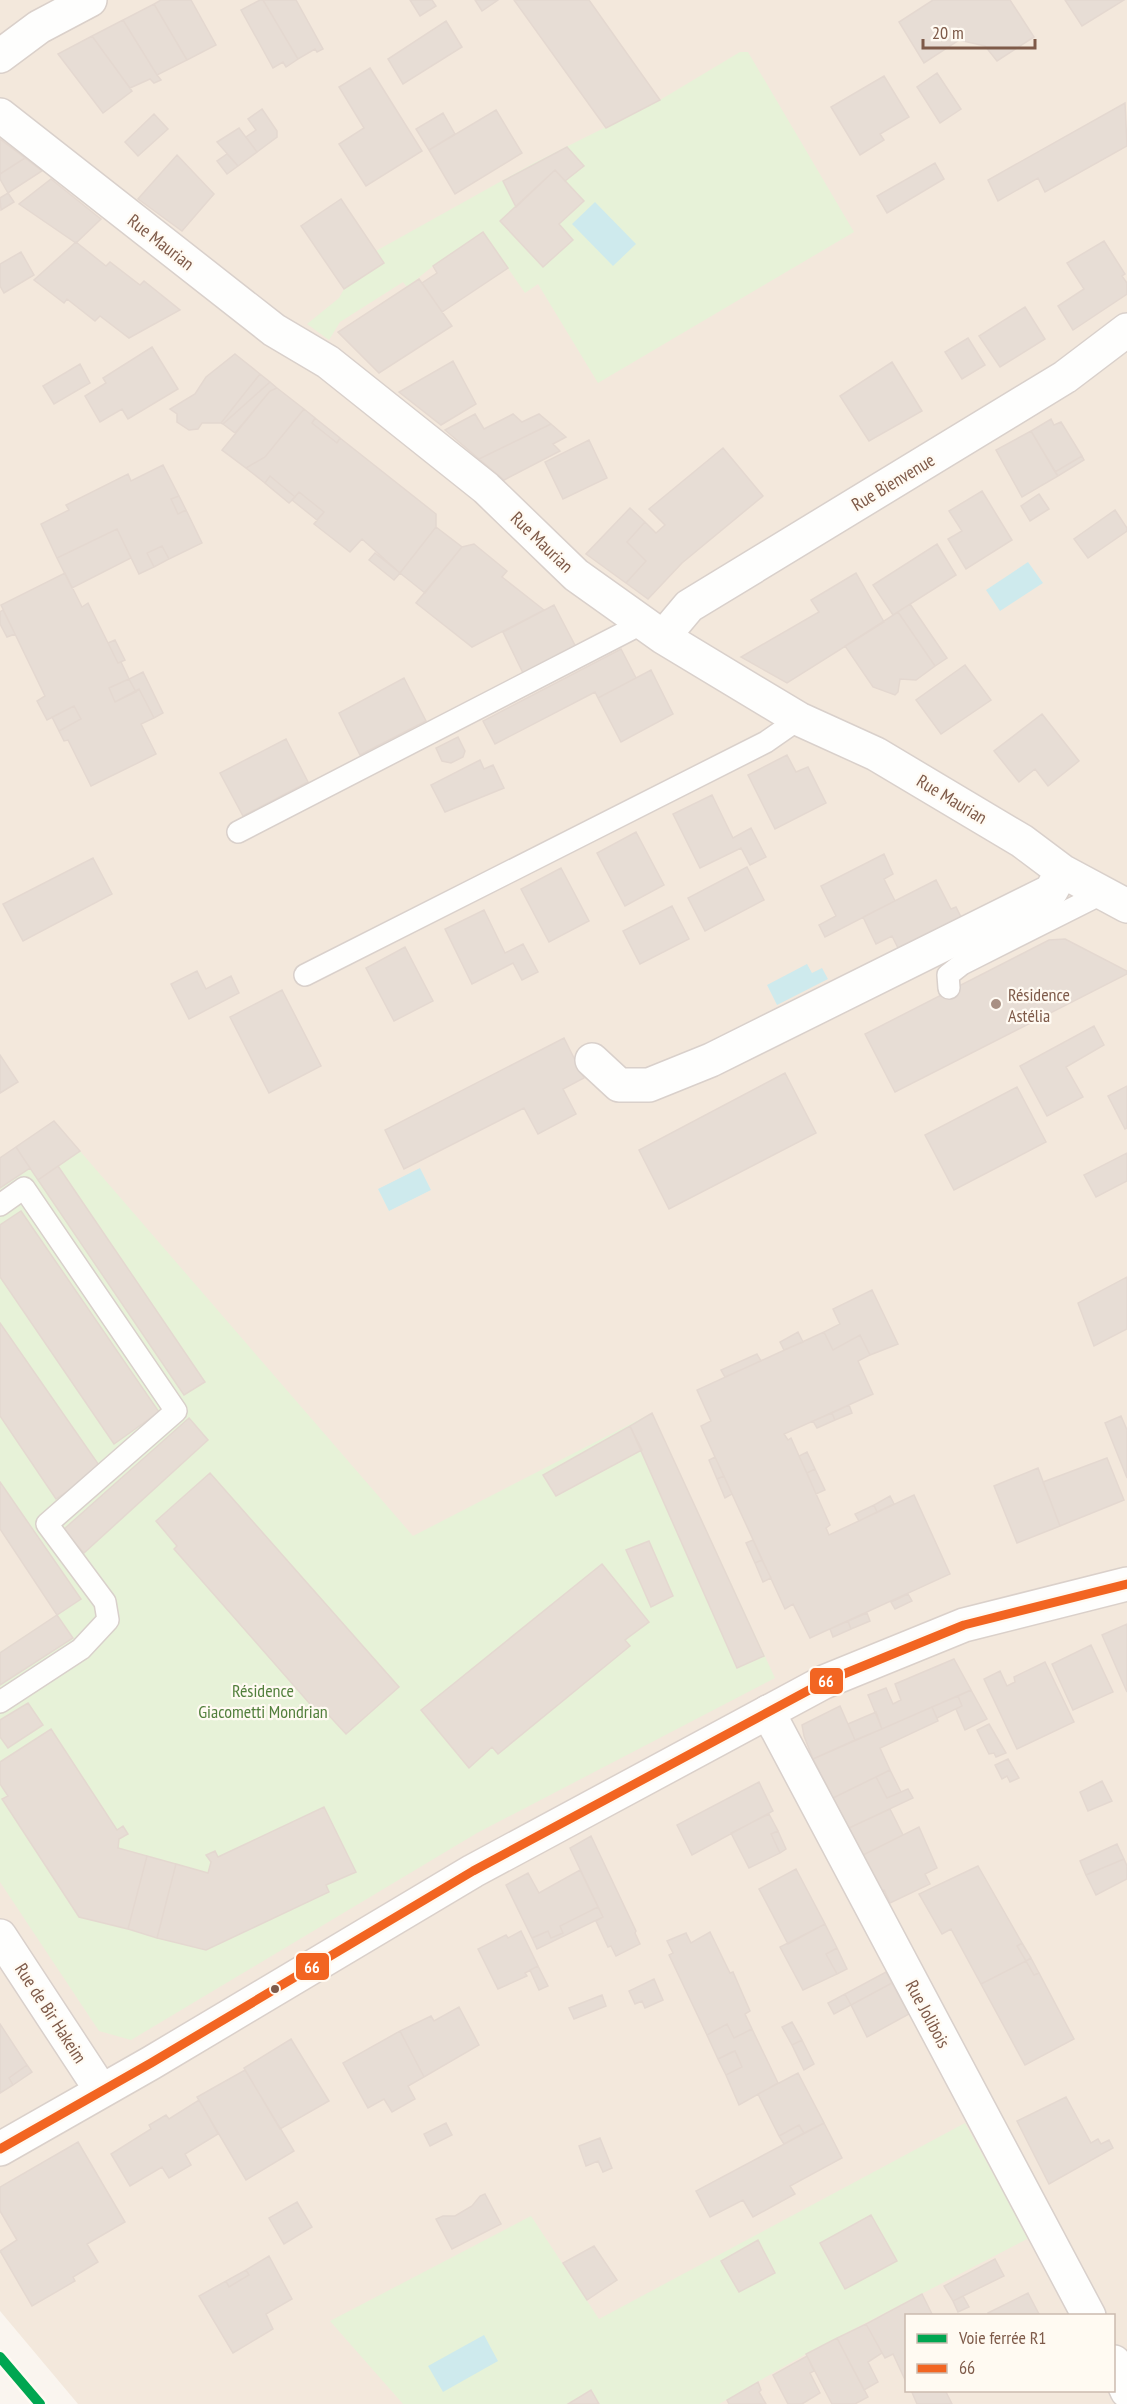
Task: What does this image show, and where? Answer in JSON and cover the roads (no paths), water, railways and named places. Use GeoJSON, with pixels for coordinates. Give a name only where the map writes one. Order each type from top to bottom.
{"type":"FeatureCollection","features":[{"type":"Feature","properties":{"kind":"street"},"geometry":{"type":"LineString","coordinates":[[0,56],[39,27],[90,0]]}},
{"type":"Feature","properties":{"kind":"street","name":"Rue Maurian"},"geometry":{"type":"LineString","coordinates":[[0,115],[274,330],[328,362],[486,488],[576,575],[653,630],[799,719],[876,754],[1022,841],[1062,871],[1115,899]]}},
{"type":"Feature","properties":{"kind":"street","name":"Rue Bienvenue"},"geometry":{"type":"LineString","coordinates":[[653,630],[1065,377],[1127,330]]}},
{"type":"Feature","properties":{"kind":"street"},"geometry":{"type":"LineString","coordinates":[[592,1060],[619,1085],[649,1085],[711,1060],[1051,891],[1062,871]]}},
{"type":"Feature","properties":{"kind":"street"},"geometry":{"type":"LineString","coordinates":[[0,2149],[151,2063],[472,1871],[824,1682],[964,1625],[1127,1584]]}},
{"type":"Feature","properties":{"kind":"street","name":"Rue Jolibois"},"geometry":{"type":"LineString","coordinates":[[768,1712],[1088,2314]]}},
{"type":"Feature","properties":{"kind":"street","name":"Rue de Bir Hakeim"},"geometry":{"type":"LineString","coordinates":[[0,1936],[101,2090]]}},
{"type":"Feature","properties":{"kind":"street"},"geometry":{"type":"LineString","coordinates":[[1115,2366],[1127,2391]]}},
{"type":"Feature","properties":{"kind":"lane"},"geometry":{"type":"LineString","coordinates":[[238,832],[653,630]]}},
{"type":"Feature","properties":{"kind":"lane"},"geometry":{"type":"LineString","coordinates":[[305,975],[766,742],[799,719]]}},
{"type":"Feature","properties":{"kind":"lane"},"geometry":{"type":"LineString","coordinates":[[949,988],[948,975],[962,964],[1115,899]]}},
{"type":"Feature","properties":{"kind":"lane"},"geometry":{"type":"LineString","coordinates":[[0,1205],[24,1188],[176,1411],[47,1524],[105,1602],[108,1620],[81,1649],[0,1702]]}},
{"type":"Feature","properties":{"kind":"water"},"geometry":{"type":"Polygon","coordinates":[[[595,202],[636,244],[613,266],[572,224],[595,202]]]}},
{"type":"Feature","properties":{"kind":"water"},"geometry":{"type":"Polygon","coordinates":[[[1028,562],[1043,583],[1000,611],[986,590],[1028,562]]]}},
{"type":"Feature","properties":{"kind":"water"},"geometry":{"type":"Polygon","coordinates":[[[807,964],[812,973],[822,968],[828,979],[777,1005],[767,985],[807,964]]]}},
{"type":"Feature","properties":{"kind":"water"},"geometry":{"type":"Polygon","coordinates":[[[420,1168],[431,1190],[389,1211],[378,1189],[420,1168]]]}},
{"type":"Feature","properties":{"kind":"water"},"geometry":{"type":"Polygon","coordinates":[[[484,2335],[498,2361],[443,2392],[428,2366],[484,2335]]]}},
{"type":"Feature","properties":{"kind":"rail line","name":"R1"},"geometry":{"type":"LineString","coordinates":[[0,2357],[40,2404]]}},
{"type":"Feature","properties":{"kind":"place","name":"Résidence Astélia"},"geometry":{"type":"Point","coordinates":[996,1004]}},
{"type":"Feature","properties":{"kind":"park label","name":"Résidence Giacometti Mondrian"},"geometry":{"type":"Point","coordinates":[263,1700]}}]}
